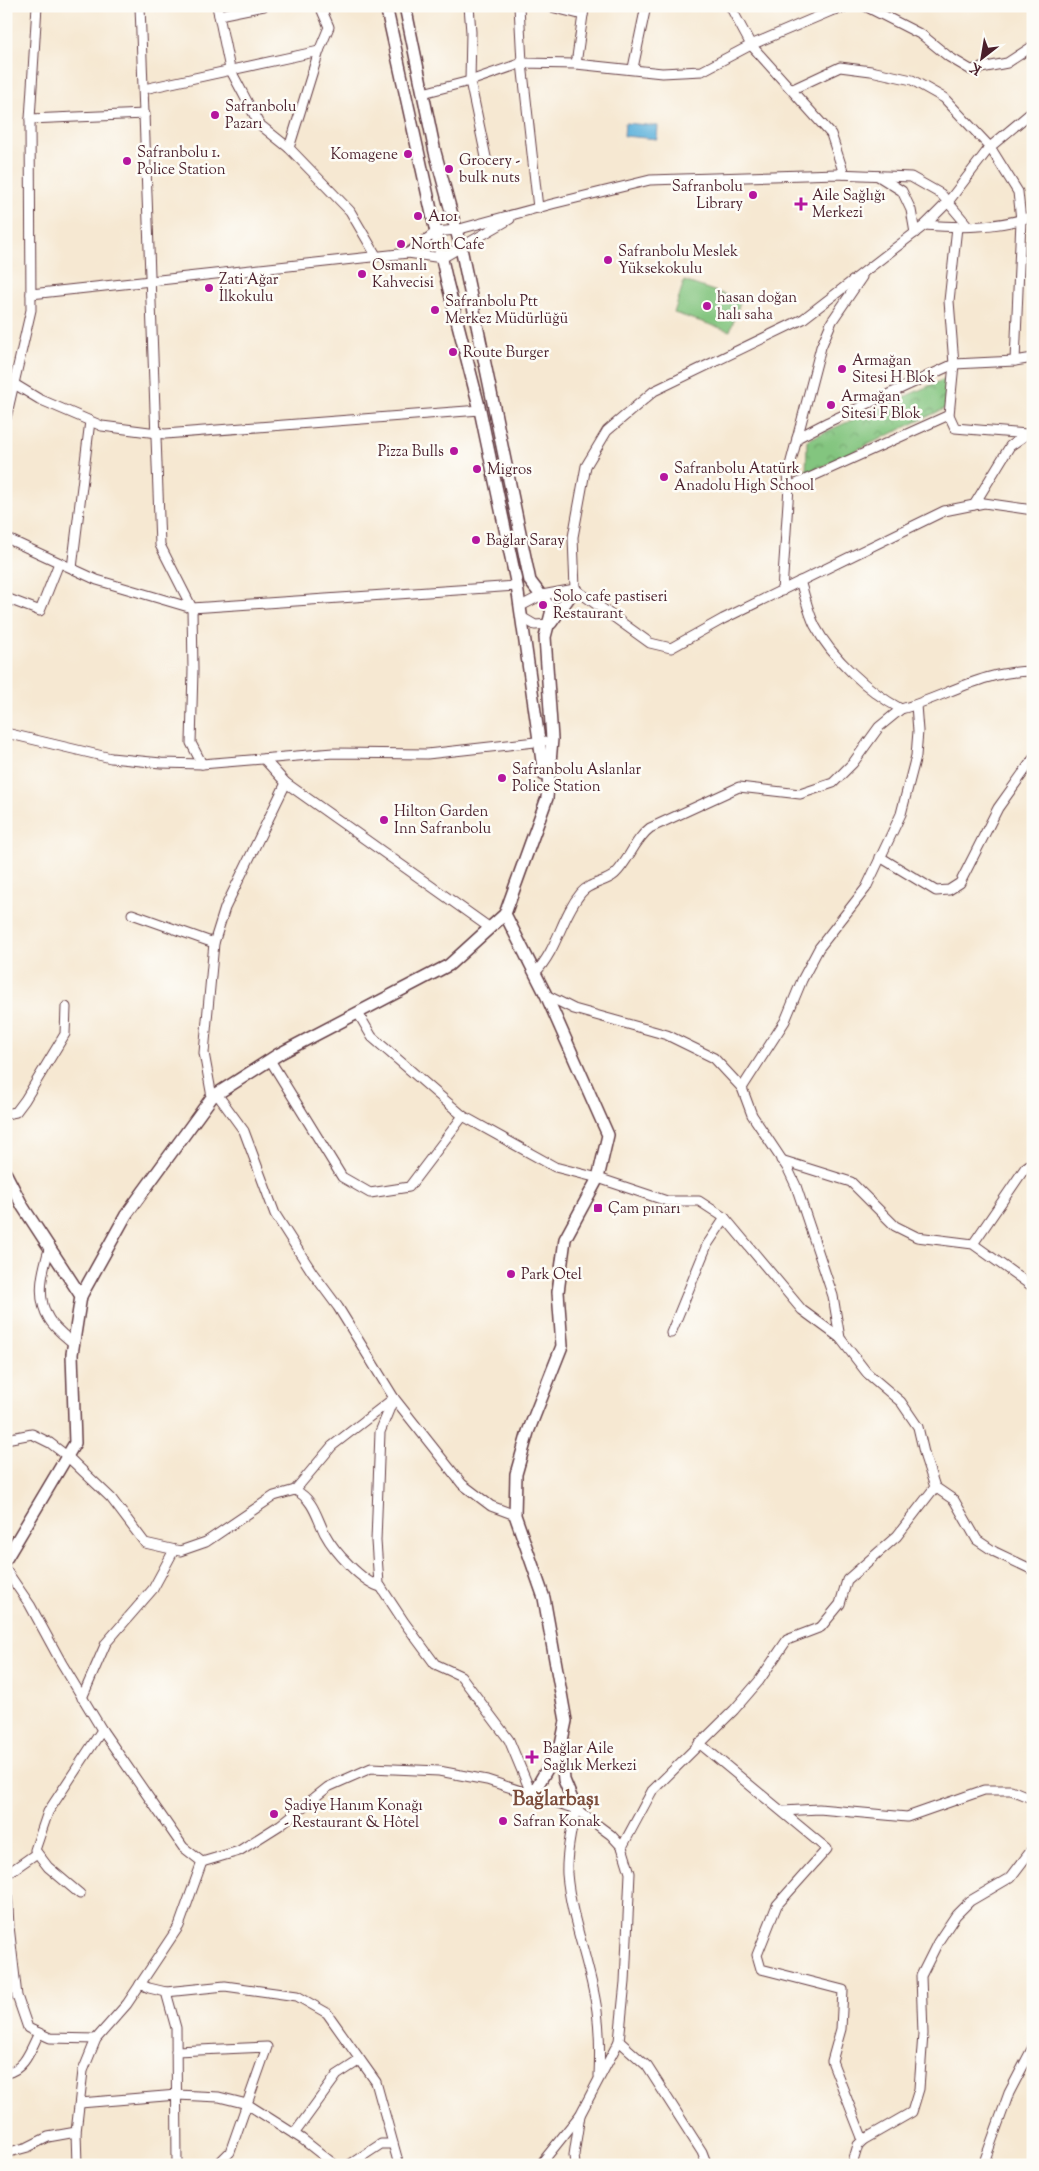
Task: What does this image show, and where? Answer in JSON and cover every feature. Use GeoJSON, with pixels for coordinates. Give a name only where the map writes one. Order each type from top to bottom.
{"type":"FeatureCollection","features":[{"type":"Feature","properties":{"kind":"street"},"geometry":{"type":"LineString","coordinates":[[6,418],[31,310],[30,119],[37,6]]}},
{"type":"Feature","properties":{"kind":"street"},"geometry":{"type":"LineString","coordinates":[[140,6],[151,281],[154,433],[160,545],[192,608],[191,742],[202,764]]}},
{"type":"Feature","properties":{"kind":"street"},"geometry":{"type":"LineString","coordinates":[[264,6],[218,11],[230,69],[259,124],[289,148],[350,211],[377,257]]}},
{"type":"Feature","properties":{"kind":"street"},"geometry":{"type":"LineString","coordinates":[[289,148],[319,50],[329,28],[320,6]]}},
{"type":"Feature","properties":{"kind":"street"},"geometry":{"type":"LineString","coordinates":[[386,6],[442,258],[480,410],[517,586],[547,798]]}},
{"type":"Feature","properties":{"kind":"street"},"geometry":{"type":"LineString","coordinates":[[6,1559],[75,1443],[72,1354],[81,1296],[126,1215],[214,1096],[270,1060],[449,965],[505,914],[547,798],[552,739],[545,637],[550,624],[552,610],[530,581],[461,248],[435,152],[405,6]]}},
{"type":"Feature","properties":{"kind":"street"},"geometry":{"type":"LineString","coordinates":[[469,6],[471,32],[470,81],[487,162]]}},
{"type":"Feature","properties":{"kind":"street"},"geometry":{"type":"LineString","coordinates":[[519,6],[522,63],[538,208]]}},
{"type":"Feature","properties":{"kind":"street"},"geometry":{"type":"LineString","coordinates":[[546,6],[584,11],[576,64]]}},
{"type":"Feature","properties":{"kind":"street"},"geometry":{"type":"LineString","coordinates":[[632,68],[646,6]]}},
{"type":"Feature","properties":{"kind":"street"},"geometry":{"type":"LineString","coordinates":[[730,6],[752,46],[831,134],[844,174]]}},
{"type":"Feature","properties":{"kind":"street"},"geometry":{"type":"LineString","coordinates":[[423,93],[470,81],[522,63],[576,64],[632,68],[662,73],[702,71],[752,46],[831,11],[850,6]]}},
{"type":"Feature","properties":{"kind":"street"},"geometry":{"type":"LineString","coordinates":[[865,6],[922,35],[949,57],[971,70],[1007,63],[1033,46]]}},
{"type":"Feature","properties":{"kind":"street"},"geometry":{"type":"LineString","coordinates":[[144,89],[319,50]]}},
{"type":"Feature","properties":{"kind":"street"},"geometry":{"type":"LineString","coordinates":[[793,90],[840,67],[871,71],[912,80],[944,98],[990,147],[1018,192],[1021,220],[1015,361]]}},
{"type":"Feature","properties":{"kind":"street"},"geometry":{"type":"LineString","coordinates":[[550,624],[574,589],[573,537],[586,466],[607,431],[654,391],[803,319],[867,271],[925,225],[948,202],[990,147],[1033,111]]}},
{"type":"Feature","properties":{"kind":"street"},"geometry":{"type":"LineString","coordinates":[[30,119],[145,114]]}},
{"type":"Feature","properties":{"kind":"street"},"geometry":{"type":"LineString","coordinates":[[408,254],[436,232],[456,230],[650,180],[844,174],[912,177],[942,194],[968,226]]}},
{"type":"Feature","properties":{"kind":"street"},"geometry":{"type":"LineString","coordinates":[[878,176],[902,191],[911,210],[915,233]]}},
{"type":"Feature","properties":{"kind":"street"},"geometry":{"type":"LineString","coordinates":[[31,294],[408,254],[442,258],[520,212]]}},
{"type":"Feature","properties":{"kind":"street"},"geometry":{"type":"LineString","coordinates":[[925,225],[957,228],[1012,224],[1033,216]]}},
{"type":"Feature","properties":{"kind":"street"},"geometry":{"type":"LineString","coordinates":[[957,228],[949,301],[954,364],[949,415],[955,428],[1030,432]]}},
{"type":"Feature","properties":{"kind":"street"},"geometry":{"type":"LineString","coordinates":[[782,591],[789,487],[788,473],[821,347],[832,321],[867,271]]}},
{"type":"Feature","properties":{"kind":"street"},"geometry":{"type":"LineString","coordinates":[[797,438],[954,364],[1015,361],[1033,358]]}},
{"type":"Feature","properties":{"kind":"street"},"geometry":{"type":"LineString","coordinates":[[6,379],[39,399],[102,426],[166,434],[480,410]]}},
{"type":"Feature","properties":{"kind":"street"},"geometry":{"type":"LineString","coordinates":[[789,487],[949,415]]}},
{"type":"Feature","properties":{"kind":"street"},"geometry":{"type":"LineString","coordinates":[[72,568],[90,421]]}},
{"type":"Feature","properties":{"kind":"street"},"geometry":{"type":"LineString","coordinates":[[974,505],[1010,446],[1030,432]]}},
{"type":"Feature","properties":{"kind":"street"},"geometry":{"type":"LineString","coordinates":[[521,606],[542,595],[574,589],[650,643],[671,648],[723,619],[944,511],[984,503],[1033,510]]}},
{"type":"Feature","properties":{"kind":"street"},"geometry":{"type":"LineString","coordinates":[[6,538],[97,580],[192,608],[517,586]]}},
{"type":"Feature","properties":{"kind":"street"},"geometry":{"type":"LineString","coordinates":[[6,598],[40,611],[59,563]]}},
{"type":"Feature","properties":{"kind":"street"},"geometry":{"type":"LineString","coordinates":[[800,581],[815,625],[832,652],[882,699],[901,709]]}},
{"type":"Feature","properties":{"kind":"street"},"geometry":{"type":"LineString","coordinates":[[522,618],[535,625],[550,624]]}},
{"type":"Feature","properties":{"kind":"street"},"geometry":{"type":"LineString","coordinates":[[535,973],[554,947],[581,893],[593,884],[616,873],[641,836],[650,828],[739,787],[800,794],[833,783],[853,763],[879,727],[901,709],[916,705],[962,684],[1011,671],[1033,671]]}},
{"type":"Feature","properties":{"kind":"street"},"geometry":{"type":"LineString","coordinates":[[742,1088],[785,1021],[802,980],[819,948],[866,888],[901,814],[916,756],[918,732],[916,705]]}},
{"type":"Feature","properties":{"kind":"street"},"geometry":{"type":"LineString","coordinates":[[6,733],[111,758],[161,764],[202,764],[333,752],[427,754],[552,739]]}},
{"type":"Feature","properties":{"kind":"street"},"geometry":{"type":"LineString","coordinates":[[264,759],[286,783],[490,928]]}},
{"type":"Feature","properties":{"kind":"street"},"geometry":{"type":"LineString","coordinates":[[880,857],[936,891],[948,890],[960,883],[998,808],[1033,759]]}},
{"type":"Feature","properties":{"kind":"street"},"geometry":{"type":"LineString","coordinates":[[286,783],[225,908],[214,943],[204,1054],[214,1096],[244,1131],[275,1214],[312,1272],[338,1307],[394,1398],[462,1484],[491,1506],[515,1515]]}},
{"type":"Feature","properties":{"kind":"street"},"geometry":{"type":"LineString","coordinates":[[132,914],[214,943]]}},
{"type":"Feature","properties":{"kind":"street"},"geometry":{"type":"LineString","coordinates":[[505,914],[546,996],[608,1135],[598,1178],[565,1238],[558,1292],[562,1346],[528,1432],[516,1474],[515,1515],[544,1598],[566,1721],[561,1745],[564,1780],[576,1809],[571,1832],[567,1873],[597,2010],[600,2048],[599,2079]]}},
{"type":"Feature","properties":{"kind":"street"},"geometry":{"type":"LineString","coordinates":[[546,996],[574,1009],[667,1035],[714,1058],[742,1088],[752,1115],[796,1186],[833,1296],[840,1338]]}},
{"type":"Feature","properties":{"kind":"street"},"geometry":{"type":"LineString","coordinates":[[6,1114],[16,1112],[26,1100],[65,1034],[66,1007]]}},
{"type":"Feature","properties":{"kind":"street"},"geometry":{"type":"LineString","coordinates":[[358,1013],[372,1037],[463,1116],[555,1167],[598,1178],[667,1201],[699,1201],[725,1218],[802,1310],[840,1338],[867,1373],[901,1402],[918,1427],[935,1487],[954,1500],[977,1540],[995,1552],[1033,1570]]}},
{"type":"Feature","properties":{"kind":"street"},"geometry":{"type":"LineString","coordinates":[[270,1060],[342,1177],[370,1193],[408,1187],[463,1116]]}},
{"type":"Feature","properties":{"kind":"street"},"geometry":{"type":"LineString","coordinates":[[781,1160],[851,1182],[895,1226],[917,1237],[973,1244],[1033,1287]]}},
{"type":"Feature","properties":{"kind":"street"},"geometry":{"type":"LineString","coordinates":[[973,1244],[1025,1168],[1033,1162]]}},
{"type":"Feature","properties":{"kind":"street"},"geometry":{"type":"LineString","coordinates":[[6,1174],[23,1207],[81,1296]]}},
{"type":"Feature","properties":{"kind":"street"},"geometry":{"type":"LineString","coordinates":[[671,1332],[707,1245],[725,1218]]}},
{"type":"Feature","properties":{"kind":"street"},"geometry":{"type":"LineString","coordinates":[[50,1246],[43,1268],[41,1300],[49,1320],[74,1344]]}},
{"type":"Feature","properties":{"kind":"street"},"geometry":{"type":"LineString","coordinates":[[6,1439],[32,1434],[50,1443],[67,1456],[111,1498],[145,1543],[180,1551],[206,1542],[274,1496],[296,1490],[332,1446],[394,1398]]}},
{"type":"Feature","properties":{"kind":"street"},"geometry":{"type":"LineString","coordinates":[[394,1398],[380,1432],[376,1540],[381,1587],[435,1664],[462,1676],[509,1740],[532,1795]]}},
{"type":"Feature","properties":{"kind":"street"},"geometry":{"type":"LineString","coordinates":[[622,1847],[652,1791],[734,1710],[759,1681],[787,1640],[821,1627],[840,1604],[847,1580],[897,1536],[935,1487]]}},
{"type":"Feature","properties":{"kind":"street"},"geometry":{"type":"LineString","coordinates":[[296,1490],[310,1500],[326,1535],[340,1554],[363,1577],[374,1585],[381,1587]]}},
{"type":"Feature","properties":{"kind":"street"},"geometry":{"type":"LineString","coordinates":[[82,1698],[106,1643],[153,1588],[174,1550]]}},
{"type":"Feature","properties":{"kind":"street"},"geometry":{"type":"LineString","coordinates":[[6,1570],[30,1605],[102,1730],[183,1847],[202,1862]]}},
{"type":"Feature","properties":{"kind":"street"},"geometry":{"type":"LineString","coordinates":[[80,1894],[48,1867],[35,1850],[48,1812],[102,1730]]}},
{"type":"Feature","properties":{"kind":"street"},"geometry":{"type":"LineString","coordinates":[[699,1743],[828,1848],[778,1905],[757,1955],[761,1969],[843,1990],[841,2030],[832,2061],[863,2140]]}},
{"type":"Feature","properties":{"kind":"street"},"geometry":{"type":"LineString","coordinates":[[532,1795],[561,1745]]}},
{"type":"Feature","properties":{"kind":"street"},"geometry":{"type":"LineString","coordinates":[[202,1862],[239,1851],[280,1825],[328,1787],[371,1768],[439,1771],[487,1780],[576,1809],[611,1835],[622,1847],[630,1873],[625,1982],[619,2041],[580,2116],[540,2165]]}},
{"type":"Feature","properties":{"kind":"street"},"geometry":{"type":"LineString","coordinates":[[783,1811],[819,1809],[907,1817],[984,1790],[1010,1790],[1033,1799]]}},
{"type":"Feature","properties":{"kind":"street"},"geometry":{"type":"LineString","coordinates":[[852,2165],[858,2145],[863,2140],[912,2112],[919,2089],[923,2034],[921,1976],[938,1942],[956,1915],[970,1901],[1011,1877],[1033,1848]]}},
{"type":"Feature","properties":{"kind":"street"},"geometry":{"type":"LineString","coordinates":[[37,1853],[7,1872],[9,1945],[17,1996],[28,2028],[50,2038],[96,2039]]}},
{"type":"Feature","properties":{"kind":"street"},"geometry":{"type":"LineString","coordinates":[[77,2165],[76,2132],[83,2071],[96,2039],[127,2004],[180,1926],[202,1862]]}},
{"type":"Feature","properties":{"kind":"street"},"geometry":{"type":"LineString","coordinates":[[140,1984],[166,1992],[225,1986],[297,1996],[327,2013],[376,2082],[399,2165]]}},
{"type":"Feature","properties":{"kind":"street"},"geometry":{"type":"LineString","coordinates":[[166,1992],[176,2028],[177,2165]]}},
{"type":"Feature","properties":{"kind":"street"},"geometry":{"type":"LineString","coordinates":[[6,2073],[14,2072],[24,2063],[39,2033]]}},
{"type":"Feature","properties":{"kind":"street"},"geometry":{"type":"LineString","coordinates":[[619,2041],[647,2066],[702,2152],[707,2165]]}},
{"type":"Feature","properties":{"kind":"street"},"geometry":{"type":"LineString","coordinates":[[176,2051],[267,2047],[230,2152],[220,2164]]}},
{"type":"Feature","properties":{"kind":"street"},"geometry":{"type":"LineString","coordinates":[[983,2165],[1009,2093],[1033,2047]]}},
{"type":"Feature","properties":{"kind":"street"},"geometry":{"type":"LineString","coordinates":[[294,2134],[337,2075],[360,2060]]}},
{"type":"Feature","properties":{"kind":"street"},"geometry":{"type":"LineString","coordinates":[[80,2103],[177,2095],[220,2097],[247,2104],[294,2134],[335,2165]]}},
{"type":"Feature","properties":{"kind":"street"},"geometry":{"type":"LineString","coordinates":[[575,2165],[574,2155],[580,2116]]}},
{"type":"Feature","properties":{"kind":"street"},"geometry":{"type":"LineString","coordinates":[[6,2153],[28,2147],[48,2137],[76,2132]]}},
{"type":"Feature","properties":{"kind":"street"},"geometry":{"type":"LineString","coordinates":[[349,2165],[381,2144],[393,2144]]}},
{"type":"Feature","properties":{"kind":"green space","name":"hasan doğan halı saha"},"geometry":{"type":"Polygon","coordinates":[[[684,281],[741,300],[730,331],[674,313],[684,281]]]}},
{"type":"Feature","properties":{"kind":"green space"},"geometry":{"type":"Polygon","coordinates":[[[949,377],[948,407],[806,474],[807,440],[949,377]]]}},
{"type":"Feature","properties":{"kind":"water"},"geometry":{"type":"Polygon","coordinates":[[[625,123],[658,126],[657,139],[624,136],[625,123]]]}},
{"type":"Feature","properties":{"kind":"place","name":"Safranbolu Pazarı"},"geometry":{"type":"Point","coordinates":[215,115]}},
{"type":"Feature","properties":{"kind":"place","name":"Komagene"},"geometry":{"type":"Point","coordinates":[408,154]}},
{"type":"Feature","properties":{"kind":"place","name":"Safranbolu 1. Police Station"},"geometry":{"type":"Point","coordinates":[127,161]}},
{"type":"Feature","properties":{"kind":"place","name":"Grocery - bulk nuts"},"geometry":{"type":"Point","coordinates":[449,169]}},
{"type":"Feature","properties":{"kind":"place","name":"Safranbolu Library"},"geometry":{"type":"Point","coordinates":[753,195]}},
{"type":"Feature","properties":{"kind":"place","name":"Aile Sağlığı Merkezi"},"geometry":{"type":"Point","coordinates":[801,204]}},
{"type":"Feature","properties":{"kind":"place","name":"A101"},"geometry":{"type":"Point","coordinates":[418,216]}},
{"type":"Feature","properties":{"kind":"place","name":"North Cafe"},"geometry":{"type":"Point","coordinates":[401,244]}},
{"type":"Feature","properties":{"kind":"place","name":"Safranbolu Meslek Yüksekokulu"},"geometry":{"type":"Point","coordinates":[608,260]}},
{"type":"Feature","properties":{"kind":"place","name":"Osmanlı Kahvecisi"},"geometry":{"type":"Point","coordinates":[362,274]}},
{"type":"Feature","properties":{"kind":"place","name":"Zati Ağar İlkokulu"},"geometry":{"type":"Point","coordinates":[209,288]}},
{"type":"Feature","properties":{"kind":"place","name":"hasan doğan halı saha"},"geometry":{"type":"Point","coordinates":[707,306]}},
{"type":"Feature","properties":{"kind":"place","name":"Safranbolu Ptt Merkez Müdürlüğü"},"geometry":{"type":"Point","coordinates":[435,310]}},
{"type":"Feature","properties":{"kind":"place","name":"Route Burger"},"geometry":{"type":"Point","coordinates":[453,352]}},
{"type":"Feature","properties":{"kind":"place","name":"Armağan Sitesi H Blok"},"geometry":{"type":"Point","coordinates":[842,369]}},
{"type":"Feature","properties":{"kind":"place","name":"Armağan Sitesi F Blok"},"geometry":{"type":"Point","coordinates":[831,405]}},
{"type":"Feature","properties":{"kind":"place","name":"Pizza Bulls"},"geometry":{"type":"Point","coordinates":[454,451]}},
{"type":"Feature","properties":{"kind":"place","name":"Migros"},"geometry":{"type":"Point","coordinates":[477,469]}},
{"type":"Feature","properties":{"kind":"place","name":"Safranbolu Atatürk Anadolu High School"},"geometry":{"type":"Point","coordinates":[664,477]}},
{"type":"Feature","properties":{"kind":"place","name":"Bağlar Saray"},"geometry":{"type":"Point","coordinates":[476,540]}},
{"type":"Feature","properties":{"kind":"place","name":"Solo cafe pastiseri Restaurant"},"geometry":{"type":"Point","coordinates":[543,605]}},
{"type":"Feature","properties":{"kind":"place","name":"Safranbolu Aslanlar Police Station"},"geometry":{"type":"Point","coordinates":[502,778]}},
{"type":"Feature","properties":{"kind":"place","name":"Hilton Garden Inn Safranbolu"},"geometry":{"type":"Point","coordinates":[384,820]}},
{"type":"Feature","properties":{"kind":"place","name":"Çam pınarı"},"geometry":{"type":"Point","coordinates":[598,1208]}},
{"type":"Feature","properties":{"kind":"place","name":"Park Otel"},"geometry":{"type":"Point","coordinates":[511,1274]}},
{"type":"Feature","properties":{"kind":"place","name":"Bağlar Aile Sağlık Merkezi"},"geometry":{"type":"Point","coordinates":[532,1757]}},
{"type":"Feature","properties":{"kind":"place","name":"Şadiye Hanım Konağı - Restaurant & Hôtel"},"geometry":{"type":"Point","coordinates":[274,1814]}},
{"type":"Feature","properties":{"kind":"place","name":"Safran Konak"},"geometry":{"type":"Point","coordinates":[503,1821]}},
{"type":"Feature","properties":{"kind":"district","name":"Bağlarbaşı"},"geometry":{"type":"Point","coordinates":[556,1798]}}]}
